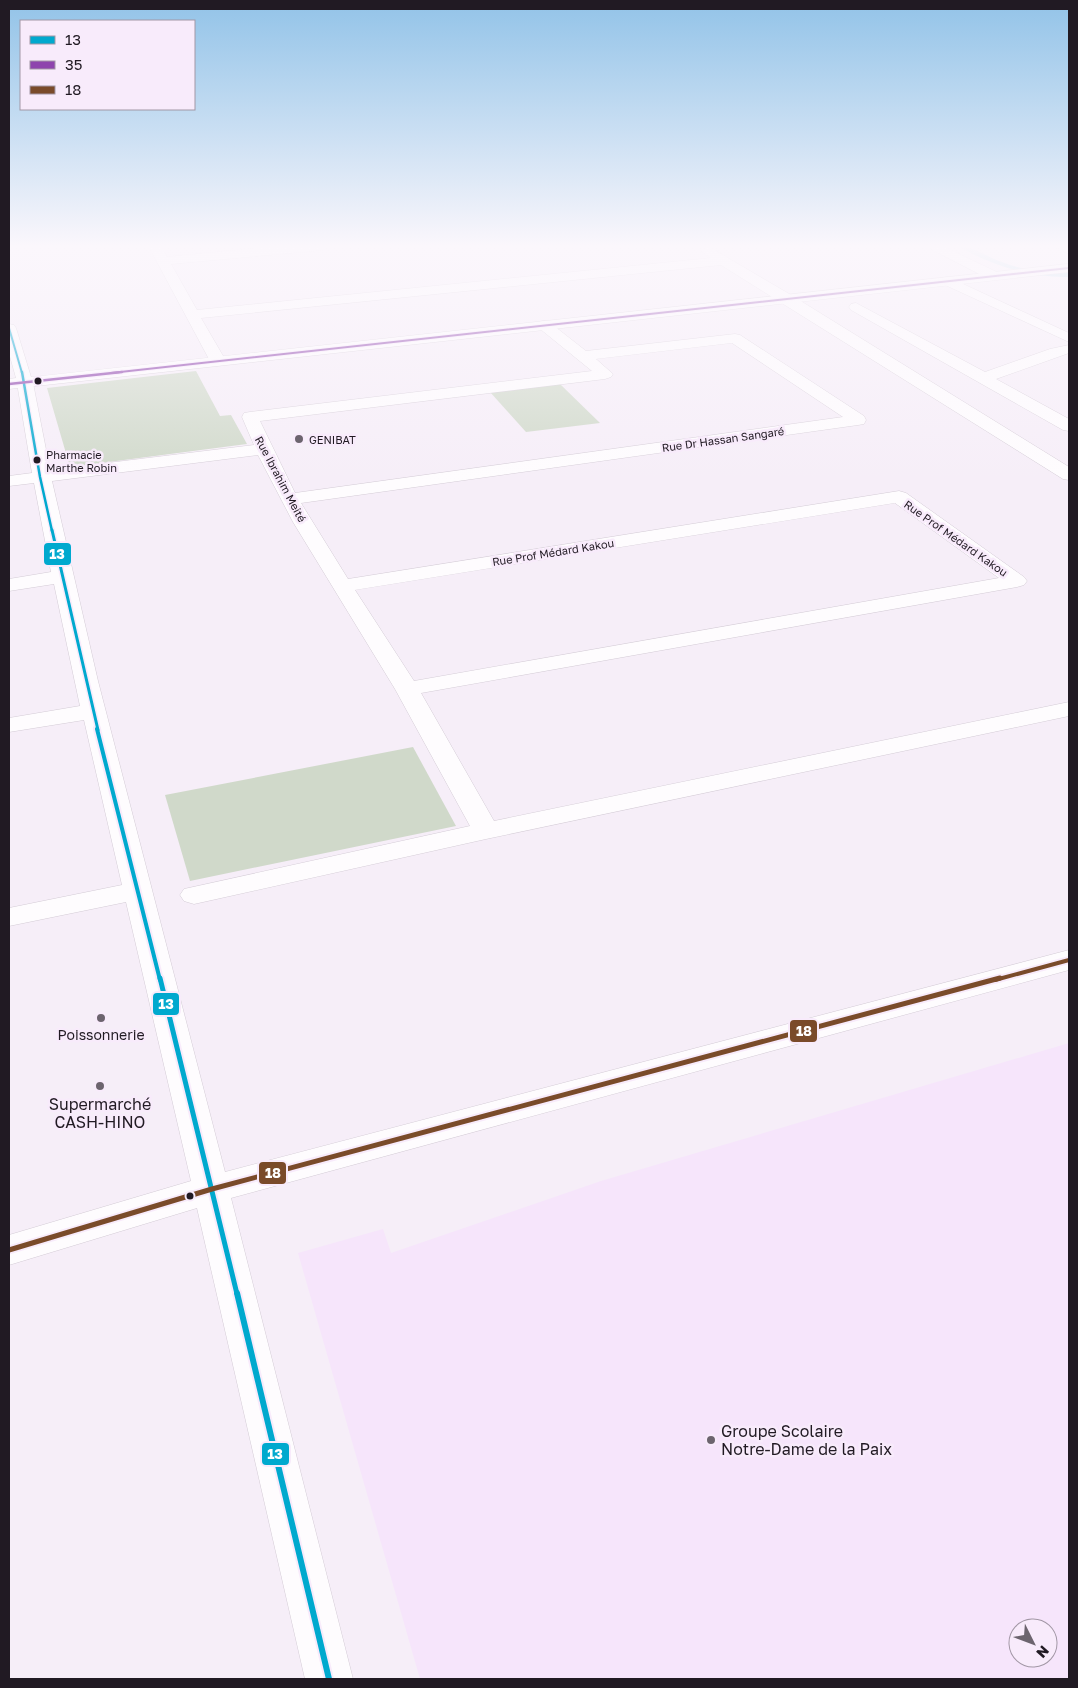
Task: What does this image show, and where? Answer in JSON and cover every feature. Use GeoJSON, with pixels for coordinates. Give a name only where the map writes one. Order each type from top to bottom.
{"type":"FeatureCollection","features":[{"type":"Feature","properties":{"kind":"street"},"geometry":{"type":"LineString","coordinates":[[197,325],[218,362]]}},
{"type":"Feature","properties":{"kind":"street"},"geometry":{"type":"LineString","coordinates":[[17,384],[573,325]]}},
{"type":"Feature","properties":{"kind":"street"},"geometry":{"type":"LineString","coordinates":[[827,325],[1069,475]]}},
{"type":"Feature","properties":{"kind":"street"},"geometry":{"type":"LineString","coordinates":[[888,325],[1069,426]]}},
{"type":"Feature","properties":{"kind":"street"},"geometry":{"type":"LineString","coordinates":[[1041,325],[1069,338]]}},
{"type":"Feature","properties":{"kind":"street"},"geometry":{"type":"LineString","coordinates":[[9,328],[17,384],[93,711],[212,1189],[329,1679]]}},
{"type":"Feature","properties":{"kind":"street","name":"Rue Ibrahim Meité"},"geometry":{"type":"LineString","coordinates":[[486,831],[407,688],[341,586],[290,499],[263,449],[250,417],[605,374],[547,328]]}},
{"type":"Feature","properties":{"kind":"street","name":"Rue Dr Hassan Sangaré"},"geometry":{"type":"LineString","coordinates":[[290,499],[858,420],[735,338],[584,356]]}},
{"type":"Feature","properties":{"kind":"street"},"geometry":{"type":"LineString","coordinates":[[984,378],[1055,352],[1069,349]]}},
{"type":"Feature","properties":{"kind":"street"},"geometry":{"type":"LineString","coordinates":[[9,481],[263,449]]}},
{"type":"Feature","properties":{"kind":"street","name":"Rue Prof Médard Kakou"},"geometry":{"type":"LineString","coordinates":[[341,586],[898,497],[1017,581],[407,688]]}},
{"type":"Feature","properties":{"kind":"street"},"geometry":{"type":"LineString","coordinates":[[9,585],[62,577]]}},
{"type":"Feature","properties":{"kind":"street"},"geometry":{"type":"LineString","coordinates":[[194,895],[486,831],[1069,709]]}},
{"type":"Feature","properties":{"kind":"street"},"geometry":{"type":"LineString","coordinates":[[9,725],[93,711]]}},
{"type":"Feature","properties":{"kind":"street"},"geometry":{"type":"LineString","coordinates":[[9,917],[138,891]]}},
{"type":"Feature","properties":{"kind":"street"},"geometry":{"type":"LineString","coordinates":[[9,1250],[212,1189],[1069,960]]}},
{"type":"Feature","properties":{"kind":"shaded area","name":"Groupe Scolaire Notre-Dame de la Paix"},"geometry":{"type":"Polygon","coordinates":[[[1069,1043],[1069,1679],[420,1679],[298,1253],[383,1229],[391,1253],[601,1181],[1069,1043]]]}},
{"type":"Feature","properties":{"kind":"green space"},"geometry":{"type":"Polygon","coordinates":[[[196,371],[220,416],[231,415],[247,444],[70,467],[47,388],[196,371]]]}},
{"type":"Feature","properties":{"kind":"green space"},"geometry":{"type":"Polygon","coordinates":[[[560,384],[600,423],[526,432],[490,392],[560,384]]]}},
{"type":"Feature","properties":{"kind":"green space"},"geometry":{"type":"Polygon","coordinates":[[[413,747],[456,826],[190,881],[165,795],[413,747]]]}},
{"type":"Feature","properties":{"kind":"transit line","name":"35"},"geometry":{"type":"LineString","coordinates":[[9,384],[550,325]]}},
{"type":"Feature","properties":{"kind":"transit line","name":"13"},"geometry":{"type":"LineString","coordinates":[[9,328],[25,383],[40,477],[93,711],[212,1189],[329,1679]]}},
{"type":"Feature","properties":{"kind":"transit line","name":"18"},"geometry":{"type":"LineString","coordinates":[[9,1250],[212,1189],[1069,960]]}},
{"type":"Feature","properties":{"kind":"place","name":"GENIBAT"},"geometry":{"type":"Point","coordinates":[299,439]}},
{"type":"Feature","properties":{"kind":"place","name":"Pharmacie Marthe Robin"},"geometry":{"type":"Point","coordinates":[37,460]}},
{"type":"Feature","properties":{"kind":"place","name":"Poissonnerie"},"geometry":{"type":"Point","coordinates":[101,1018]}},
{"type":"Feature","properties":{"kind":"place","name":"Supermarché CASH-HINO"},"geometry":{"type":"Point","coordinates":[100,1086]}},
{"type":"Feature","properties":{"kind":"place","name":"Groupe Scolaire Notre-Dame de la Paix"},"geometry":{"type":"Point","coordinates":[711,1440]}}]}
